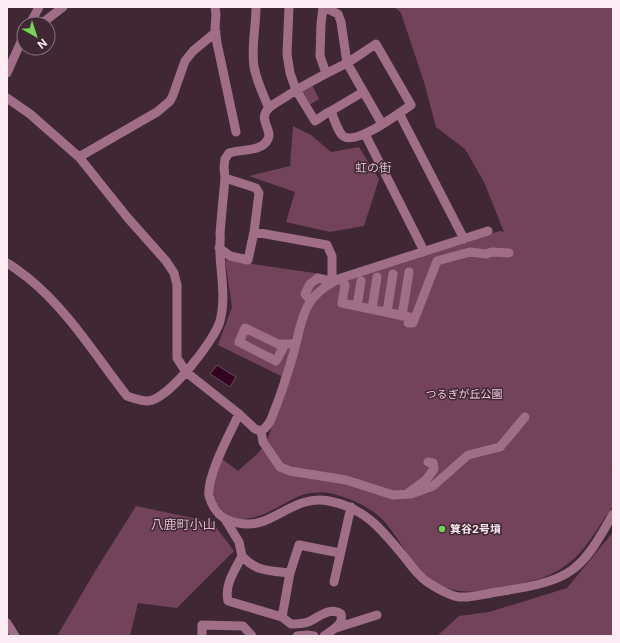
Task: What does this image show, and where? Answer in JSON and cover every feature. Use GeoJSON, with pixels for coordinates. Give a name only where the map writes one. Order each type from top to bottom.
{"type":"FeatureCollection","features":[{"type":"Feature","properties":{"kind":"street"},"geometry":{"type":"LineString","coordinates":[[34,16],[39,7]]}},
{"type":"Feature","properties":{"kind":"street"},"geometry":{"type":"LineString","coordinates":[[51,16],[63,7]]}},
{"type":"Feature","properties":{"kind":"street"},"geometry":{"type":"LineString","coordinates":[[215,7],[216,32],[236,132]]}},
{"type":"Feature","properties":{"kind":"street"},"geometry":{"type":"LineString","coordinates":[[256,7],[254,66],[269,108]]}},
{"type":"Feature","properties":{"kind":"street"},"geometry":{"type":"LineString","coordinates":[[288,7],[287,54],[290,73],[296,90],[315,121],[363,92]]}},
{"type":"Feature","properties":{"kind":"street"},"geometry":{"type":"LineString","coordinates":[[326,73],[320,56],[321,24],[324,7],[338,14],[347,63],[382,124]]}},
{"type":"Feature","properties":{"kind":"street"},"geometry":{"type":"LineString","coordinates":[[79,158],[157,112],[170,100],[173,95],[185,61],[193,51],[216,32]]}},
{"type":"Feature","properties":{"kind":"street"},"geometry":{"type":"LineString","coordinates":[[7,263],[38,287],[57,306],[85,339],[126,396],[148,401],[156,398],[165,393],[186,372],[215,334],[220,321],[223,298],[219,248],[221,240],[220,233],[225,178],[225,159],[229,153],[238,150],[256,149],[268,140],[269,136],[264,120],[265,113],[269,108],[296,90],[347,63],[376,44],[411,105],[365,134],[356,138],[348,139],[342,136],[331,111]]}},
{"type":"Feature","properties":{"kind":"street"},"geometry":{"type":"LineString","coordinates":[[7,73],[16,53]]}},
{"type":"Feature","properties":{"kind":"street"},"geometry":{"type":"LineString","coordinates":[[7,98],[42,123],[79,158],[126,217],[166,261],[174,273],[177,286],[177,358],[186,372],[255,429],[261,431],[266,429],[286,382],[303,318],[311,301],[319,292],[332,282],[341,278],[488,231]]}},
{"type":"Feature","properties":{"kind":"street"},"geometry":{"type":"LineString","coordinates":[[399,113],[464,239]]}},
{"type":"Feature","properties":{"kind":"street"},"geometry":{"type":"LineString","coordinates":[[365,134],[424,251]]}},
{"type":"Feature","properties":{"kind":"street"},"geometry":{"type":"LineString","coordinates":[[219,248],[230,256],[248,260],[254,232],[259,192],[256,188],[225,178]]}},
{"type":"Feature","properties":{"kind":"street"},"geometry":{"type":"LineString","coordinates":[[254,232],[327,245],[332,256],[332,282]]}},
{"type":"Feature","properties":{"kind":"street"},"geometry":{"type":"LineString","coordinates":[[341,278],[345,285],[342,303],[409,317],[408,323],[413,323],[437,261],[470,252],[486,254],[492,252],[509,253]]}},
{"type":"Feature","properties":{"kind":"street"},"geometry":{"type":"LineString","coordinates":[[402,316],[410,272]]}},
{"type":"Feature","properties":{"kind":"street"},"geometry":{"type":"LineString","coordinates":[[387,312],[393,274]]}},
{"type":"Feature","properties":{"kind":"street"},"geometry":{"type":"LineString","coordinates":[[372,309],[377,277]]}},
{"type":"Feature","properties":{"kind":"street"},"geometry":{"type":"LineString","coordinates":[[357,306],[361,281]]}},
{"type":"Feature","properties":{"kind":"street"},"geometry":{"type":"LineString","coordinates":[[278,344],[283,348],[276,361],[239,342],[245,328],[278,344],[296,344]]}},
{"type":"Feature","properties":{"kind":"street"},"geometry":{"type":"LineString","coordinates":[[238,414],[210,481],[209,496],[215,510],[225,519],[239,542],[242,556],[250,564],[264,570],[290,573]]}},
{"type":"Feature","properties":{"kind":"street"},"geometry":{"type":"LineString","coordinates":[[261,431],[263,442],[272,458],[280,467],[290,471],[346,480],[393,495],[406,495],[419,492],[433,486],[468,456],[500,447],[525,417]]}},
{"type":"Feature","properties":{"kind":"street"},"geometry":{"type":"LineString","coordinates":[[406,495],[426,480],[430,475],[434,469],[433,463],[428,462]]}},
{"type":"Feature","properties":{"kind":"street"},"geometry":{"type":"LineString","coordinates":[[225,519],[250,524],[263,521],[300,503],[314,500],[327,500],[351,507],[361,512],[384,531],[418,575],[436,588],[457,597],[478,596],[524,588],[565,574],[584,560],[613,514]]}},
{"type":"Feature","properties":{"kind":"street"},"geometry":{"type":"LineString","coordinates":[[334,582],[351,507]]}},
{"type":"Feature","properties":{"kind":"street"},"geometry":{"type":"LineString","coordinates":[[282,617],[290,573],[299,545],[340,553]]}},
{"type":"Feature","properties":{"kind":"street"},"geometry":{"type":"LineString","coordinates":[[242,556],[232,576],[226,594],[228,601],[282,617],[291,624],[302,623],[330,611],[337,611],[341,614],[342,618],[336,628]]}},
{"type":"Feature","properties":{"kind":"street"},"geometry":{"type":"LineString","coordinates":[[324,636],[336,628],[377,615]]}},
{"type":"Feature","properties":{"kind":"street"},"geometry":{"type":"LineString","coordinates":[[7,622],[15,636]]}},
{"type":"Feature","properties":{"kind":"street"},"geometry":{"type":"LineString","coordinates":[[202,636],[202,625],[243,626],[252,636]]}},
{"type":"Feature","properties":{"kind":"street"},"geometry":{"type":"LineString","coordinates":[[298,636],[314,636]]}},
{"type":"Feature","properties":{"kind":"green space","name":"つるぎが丘公園"},"geometry":{"type":"Polygon","coordinates":[[[395,7],[613,7],[613,463],[611,467],[613,468],[614,502],[611,510],[595,533],[578,554],[565,566],[541,578],[492,590],[470,592],[450,589],[440,585],[422,572],[383,520],[365,506],[343,497],[326,493],[308,493],[266,513],[246,519],[227,515],[217,503],[213,491],[213,480],[221,458],[238,471],[259,452],[264,445],[272,427],[281,376],[218,345],[232,307],[225,260],[328,275],[342,274],[500,231],[504,232],[484,182],[465,149],[436,127],[424,82],[401,13],[395,7]]]}},
{"type":"Feature","properties":{"kind":"green space"},"geometry":{"type":"Polygon","coordinates":[[[312,85],[319,99],[308,106],[300,91],[312,85]]]}},
{"type":"Feature","properties":{"kind":"green space"},"geometry":{"type":"Polygon","coordinates":[[[293,126],[311,135],[331,152],[359,147],[379,179],[364,226],[330,232],[286,222],[295,192],[249,176],[290,166],[293,126]]]}},
{"type":"Feature","properties":{"kind":"green space"},"geometry":{"type":"Polygon","coordinates":[[[136,506],[212,522],[234,551],[177,608],[138,603],[130,636],[57,636],[94,573],[136,506]]]}},
{"type":"Feature","properties":{"kind":"green space"},"geometry":{"type":"Polygon","coordinates":[[[613,532],[613,636],[437,636],[459,616],[489,612],[567,588],[613,532]]]}},
{"type":"Feature","properties":{"kind":"shaded area"},"geometry":{"type":"Polygon","coordinates":[[[217,365],[236,377],[230,387],[210,374],[217,365]]]}},
{"type":"Feature","properties":{"kind":"place","name":"箕谷2号墳"},"geometry":{"type":"Point","coordinates":[442,529]}},
{"type":"Feature","properties":{"kind":"district","name":"虹の街"},"geometry":{"type":"Point","coordinates":[373,168]}},
{"type":"Feature","properties":{"kind":"district","name":"八鹿町小山"},"geometry":{"type":"Point","coordinates":[183,524]}}]}
